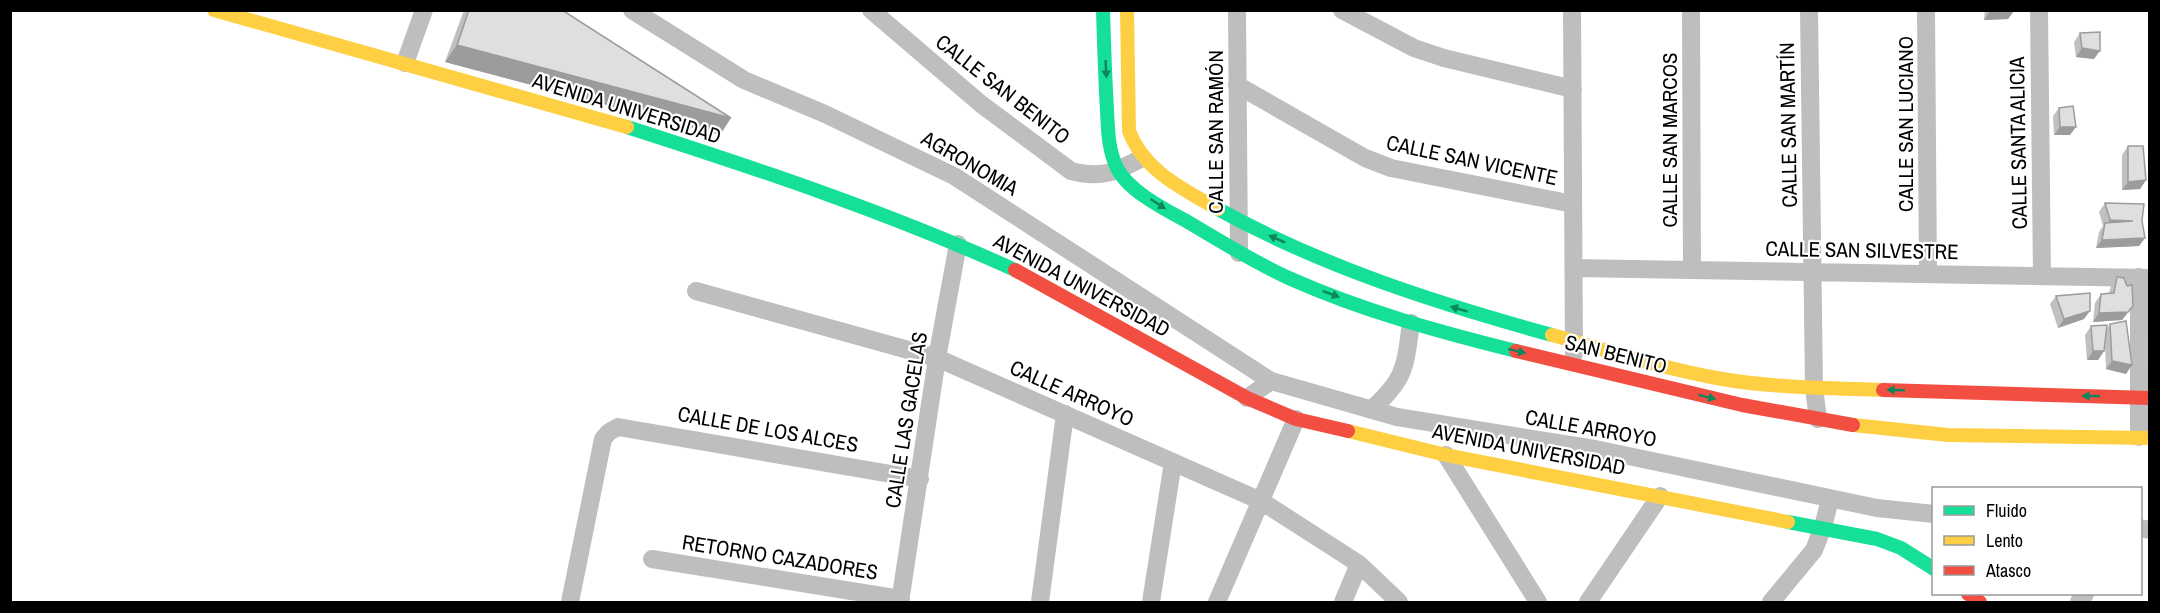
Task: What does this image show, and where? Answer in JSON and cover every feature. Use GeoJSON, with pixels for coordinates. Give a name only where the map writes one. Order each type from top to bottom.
{"type":"FeatureCollection","features":[{"type":"Feature","properties":{"kind":"main road","name":"AVENIDA UNIVERSIDAD"},"geometry":{"type":"LineString","coordinates":[[214,10],[629,128],[865,208],[958,244],[1024,275],[1247,398],[1296,419],[1446,455],[1877,539],[1901,548],[1932,567]]}},
{"type":"Feature","properties":{"kind":"main road"},"geometry":{"type":"LineString","coordinates":[[1103,10],[1110,145],[1117,168]]}},
{"type":"Feature","properties":{"kind":"main road"},"geometry":{"type":"LineString","coordinates":[[1127,10],[1129,131],[1132,143],[1142,158]]}},
{"type":"Feature","properties":{"kind":"main road","name":"SAN BENITO"},"geometry":{"type":"LineString","coordinates":[[1142,158],[1160,174],[1238,222],[1366,278],[1453,308],[1689,372],[1748,382],[1814,388],[2144,398]]}},
{"type":"Feature","properties":{"kind":"main road","name":"SAN BENITO"},"geometry":{"type":"LineString","coordinates":[[1117,168],[1151,200],[1239,254],[1295,281],[1412,323],[1718,400],[1880,429],[2144,438]]}},
{"type":"Feature","properties":{"kind":"street"},"geometry":{"type":"LineString","coordinates":[[405,63],[423,10]]}},
{"type":"Feature","properties":{"kind":"street","name":"AGRONOMIA"},"geometry":{"type":"LineString","coordinates":[[632,10],[744,80],[825,114],[954,176],[1270,381]]}},
{"type":"Feature","properties":{"kind":"street","name":"CALLE SAN BENITO"},"geometry":{"type":"LineString","coordinates":[[870,10],[981,104],[1071,171],[1094,174],[1117,168]]}},
{"type":"Feature","properties":{"kind":"street","name":"CALLE SAN RAMÓN"},"geometry":{"type":"LineString","coordinates":[[1237,10],[1239,254]]}},
{"type":"Feature","properties":{"kind":"street"},"geometry":{"type":"LineString","coordinates":[[1342,10],[1362,16],[1414,48],[1444,58],[1573,89]]}},
{"type":"Feature","properties":{"kind":"street"},"geometry":{"type":"LineString","coordinates":[[1572,10],[1574,365]]}},
{"type":"Feature","properties":{"kind":"street","name":"CALLE SAN MARCOS"},"geometry":{"type":"LineString","coordinates":[[1691,10],[1692,270]]}},
{"type":"Feature","properties":{"kind":"street","name":"CALLE SAN MARTÍN"},"geometry":{"type":"LineString","coordinates":[[1809,10],[1814,388],[1818,419]]}},
{"type":"Feature","properties":{"kind":"street","name":"CALLE SAN LUCIANO"},"geometry":{"type":"LineString","coordinates":[[1926,10],[1928,274]]}},
{"type":"Feature","properties":{"kind":"street","name":"CALLE SANTA ALICIA"},"geometry":{"type":"LineString","coordinates":[[2039,10],[2042,276]]}},
{"type":"Feature","properties":{"kind":"street","name":"CALLE SAN VICENTE"},"geometry":{"type":"LineString","coordinates":[[1237,86],[1365,158],[1391,168],[1573,204]]}},
{"type":"Feature","properties":{"kind":"street"},"geometry":{"type":"LineString","coordinates":[[1117,168],[1142,158]]}},
{"type":"Feature","properties":{"kind":"street","name":"CALLE LAS GACELAS"},"geometry":{"type":"LineString","coordinates":[[901,601],[937,358],[958,244]]}},
{"type":"Feature","properties":{"kind":"street","name":"CALLE SAN SILVESTRE"},"geometry":{"type":"LineString","coordinates":[[1574,268],[2144,277]]}},
{"type":"Feature","properties":{"kind":"street"},"geometry":{"type":"LineString","coordinates":[[2144,277],[2144,438]]}},
{"type":"Feature","properties":{"kind":"street","name":"CALLE ARROYO"},"geometry":{"type":"LineString","coordinates":[[696,291],[937,358],[1262,501],[1359,564],[1399,603]]}},
{"type":"Feature","properties":{"kind":"street"},"geometry":{"type":"LineString","coordinates":[[1372,409],[1390,393],[1401,378],[1412,323]]}},
{"type":"Feature","properties":{"kind":"street"},"geometry":{"type":"LineString","coordinates":[[1247,398],[1270,381]]}},
{"type":"Feature","properties":{"kind":"street","name":"CALLE ARROYO"},"geometry":{"type":"LineString","coordinates":[[1270,381],[1419,421],[1595,449],[1877,508],[1932,514]]}},
{"type":"Feature","properties":{"kind":"street"},"geometry":{"type":"LineString","coordinates":[[1040,603],[1065,414]]}},
{"type":"Feature","properties":{"kind":"street"},"geometry":{"type":"LineString","coordinates":[[1217,603],[1296,419]]}},
{"type":"Feature","properties":{"kind":"street","name":"CALLE DE LOS ALCES"},"geometry":{"type":"LineString","coordinates":[[570,603],[603,439],[618,427],[920,479]]}},
{"type":"Feature","properties":{"kind":"street"},"geometry":{"type":"LineString","coordinates":[[1446,455],[1538,603]]}},
{"type":"Feature","properties":{"kind":"street"},"geometry":{"type":"LineString","coordinates":[[1151,603],[1173,462]]}},
{"type":"Feature","properties":{"kind":"street"},"geometry":{"type":"LineString","coordinates":[[1588,603],[1660,496]]}},
{"type":"Feature","properties":{"kind":"street"},"geometry":{"type":"LineString","coordinates":[[1771,603],[1814,550],[1830,499]]}},
{"type":"Feature","properties":{"kind":"street","name":"RETORNO CAZADORES"},"geometry":{"type":"LineString","coordinates":[[652,559],[901,601]]}},
{"type":"Feature","properties":{"kind":"street"},"geometry":{"type":"LineString","coordinates":[[1343,603],[1359,564]]}},
{"type":"Feature","properties":{"kind":"building"},"geometry":{"type":"Polygon","coordinates":[[[469,10],[562,10],[731,118],[457,45],[469,10]]]}},
{"type":"Feature","properties":{"kind":"building"},"geometry":{"type":"Polygon","coordinates":[[[2100,32],[2100,51],[2082,48],[2080,33],[2100,32]]]}},
{"type":"Feature","properties":{"kind":"building"},"geometry":{"type":"Polygon","coordinates":[[[2073,106],[2076,127],[2060,127],[2059,108],[2073,106]]]}},
{"type":"Feature","properties":{"kind":"building"},"geometry":{"type":"Polygon","coordinates":[[[2128,146],[2143,146],[2146,180],[2128,182],[2128,146]]]}},
{"type":"Feature","properties":{"kind":"building"},"geometry":{"type":"Polygon","coordinates":[[[2105,203],[2144,204],[2142,221],[2145,238],[2102,240],[2105,223],[2133,221],[2110,220],[2105,203]]]}},
{"type":"Feature","properties":{"kind":"building"},"geometry":{"type":"Polygon","coordinates":[[[2117,277],[2124,278],[2127,286],[2132,285],[2133,306],[2128,312],[2099,313],[2101,294],[2114,293],[2117,277]]]}},
{"type":"Feature","properties":{"kind":"building"},"geometry":{"type":"Polygon","coordinates":[[[2090,293],[2090,311],[2064,319],[2056,296],[2090,293]]]}},
{"type":"Feature","properties":{"kind":"building"},"geometry":{"type":"Polygon","coordinates":[[[2126,321],[2132,365],[2112,361],[2110,324],[2126,321]]]}},
{"type":"Feature","properties":{"kind":"building"},"geometry":{"type":"Polygon","coordinates":[[[2107,325],[2104,351],[2093,351],[2091,326],[2107,325]]]}},
{"type":"Feature","properties":{"kind":"traffic: fast"},"geometry":{"type":"LineString","coordinates":[[1103,10],[1110,147],[1117,168],[1138,192],[1252,259],[1318,291],[1402,320],[1516,351]]}},
{"type":"Feature","properties":{"kind":"traffic: fast"},"geometry":{"type":"LineString","coordinates":[[627,127],[872,211],[1015,270]]}},
{"type":"Feature","properties":{"kind":"traffic: fast"},"geometry":{"type":"LineString","coordinates":[[1218,209],[1298,249],[1381,282],[1552,335]]}},
{"type":"Feature","properties":{"kind":"traffic: fast"},"geometry":{"type":"LineString","coordinates":[[1788,522],[1877,539],[1901,548],[1932,568]]}},
{"type":"Feature","properties":{"kind":"traffic: slow"},"geometry":{"type":"LineString","coordinates":[[214,10],[627,127]]}},
{"type":"Feature","properties":{"kind":"traffic: slow"},"geometry":{"type":"LineString","coordinates":[[1127,10],[1129,131],[1144,157],[1166,178],[1218,209]]}},
{"type":"Feature","properties":{"kind":"traffic: slow"},"geometry":{"type":"LineString","coordinates":[[1552,335],[1658,365],[1722,379],[1782,386],[1883,390]]}},
{"type":"Feature","properties":{"kind":"traffic: slow"},"geometry":{"type":"LineString","coordinates":[[1853,425],[1948,435],[2150,438]]}},
{"type":"Feature","properties":{"kind":"traffic: slow"},"geometry":{"type":"LineString","coordinates":[[1348,431],[1446,455],[1788,522]]}},
{"type":"Feature","properties":{"kind":"traffic: jam"},"geometry":{"type":"LineString","coordinates":[[1015,270],[1247,398],[1296,419],[1348,431]]}},
{"type":"Feature","properties":{"kind":"traffic: jam"},"geometry":{"type":"LineString","coordinates":[[1516,351],[1742,405],[1853,425]]}},
{"type":"Feature","properties":{"kind":"traffic: jam"},"geometry":{"type":"LineString","coordinates":[[1883,390],[2150,398]]}},
{"type":"Feature","properties":{"kind":"traffic: jam"},"geometry":{"type":"LineString","coordinates":[[1970,595],[1980,602]]}}]}
